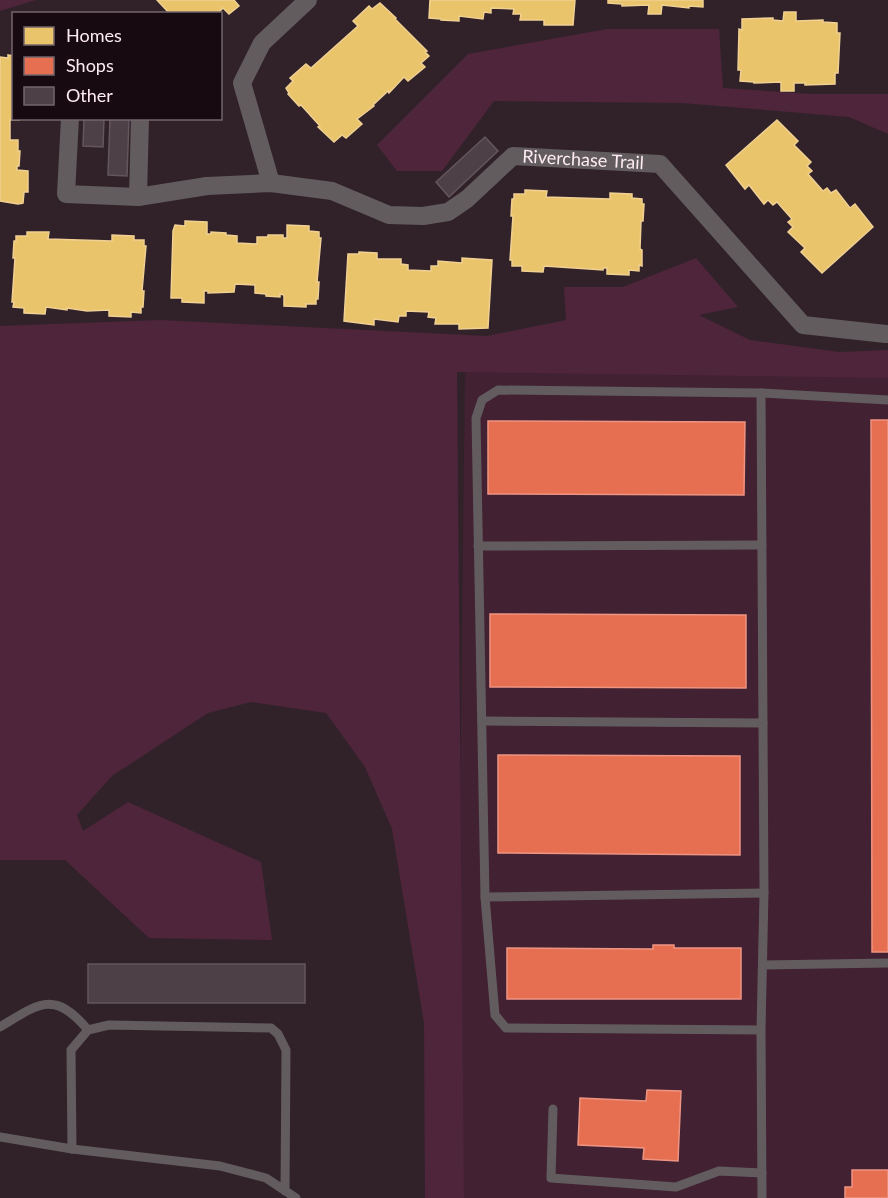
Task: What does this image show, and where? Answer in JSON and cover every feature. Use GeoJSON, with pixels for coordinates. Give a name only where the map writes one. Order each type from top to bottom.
{"type":"FeatureCollection","features":[{"type":"Feature","properties":{"kind":"street"},"geometry":{"type":"LineString","coordinates":[[271,183],[242,83],[262,43],[308,0]]}},
{"type":"Feature","properties":{"kind":"street","name":"Riverchase Trail"},"geometry":{"type":"LineString","coordinates":[[70,120],[66,194],[138,197],[207,186],[271,183],[332,191],[389,215],[423,216],[448,212],[467,200],[513,156],[660,164],[803,325],[887,334]]}},
{"type":"Feature","properties":{"kind":"street"},"geometry":{"type":"LineString","coordinates":[[138,197],[140,120]]}},
{"type":"Feature","properties":{"kind":"lane"},"geometry":{"type":"LineString","coordinates":[[761,1030],[506,1028],[495,1015],[485,897],[476,418],[482,400],[498,390],[761,393],[888,400]]}},
{"type":"Feature","properties":{"kind":"lane"},"geometry":{"type":"LineString","coordinates":[[761,393],[764,893],[761,1030],[762,1198]]}},
{"type":"Feature","properties":{"kind":"lane"},"geometry":{"type":"LineString","coordinates":[[478,546],[762,545]]}},
{"type":"Feature","properties":{"kind":"lane"},"geometry":{"type":"LineString","coordinates":[[482,721],[763,723]]}},
{"type":"Feature","properties":{"kind":"lane"},"geometry":{"type":"LineString","coordinates":[[485,897],[764,893]]}},
{"type":"Feature","properties":{"kind":"lane"},"geometry":{"type":"LineString","coordinates":[[763,965],[888,963]]}},
{"type":"Feature","properties":{"kind":"lane"},"geometry":{"type":"LineString","coordinates":[[0,1027],[37,1005],[50,1004],[69,1011],[88,1030]]}},
{"type":"Feature","properties":{"kind":"lane"},"geometry":{"type":"LineString","coordinates":[[72,1149],[71,1050],[88,1030],[109,1025],[271,1028],[278,1034],[286,1050],[285,1191]]}},
{"type":"Feature","properties":{"kind":"lane"},"geometry":{"type":"LineString","coordinates":[[553,1109],[550,1178],[676,1187],[718,1171],[762,1173]]}},
{"type":"Feature","properties":{"kind":"lane"},"geometry":{"type":"LineString","coordinates":[[0,1137],[72,1149],[220,1166],[266,1178],[296,1198]]}},
{"type":"Feature","properties":{"kind":"shaded area"},"geometry":{"type":"Polygon","coordinates":[[[0,0],[36,0],[0,11],[0,0]]]}},
{"type":"Feature","properties":{"kind":"shaded area"},"geometry":{"type":"Polygon","coordinates":[[[607,29],[719,29],[723,88],[811,94],[888,94],[888,134],[849,117],[682,103],[494,101],[442,171],[397,171],[377,145],[468,54],[607,29]]]}},
{"type":"Feature","properties":{"kind":"shaded area"},"geometry":{"type":"Polygon","coordinates":[[[696,258],[738,307],[699,315],[750,340],[839,352],[888,350],[888,378],[457,372],[464,1198],[425,1198],[424,1023],[392,829],[365,767],[326,713],[251,702],[208,713],[112,776],[77,815],[83,831],[128,802],[261,862],[272,940],[149,938],[65,860],[0,860],[0,326],[160,320],[487,336],[566,320],[564,287],[623,287],[696,258]]]}},
{"type":"Feature","properties":{"kind":"shaded area"},"geometry":{"type":"Polygon","coordinates":[[[465,363],[888,363],[888,1198],[445,1198],[459,906],[465,363]]]}},
{"type":"Feature","properties":{"kind":"building: Homes"},"geometry":{"type":"Polygon","coordinates":[[[157,0],[234,0],[239,6],[229,14],[223,8],[219,12],[168,12],[157,0]]]}},
{"type":"Feature","properties":{"kind":"building: Homes"},"geometry":{"type":"Polygon","coordinates":[[[430,0],[575,0],[573,25],[544,25],[544,20],[520,20],[521,14],[513,14],[514,9],[491,8],[491,13],[484,12],[483,19],[459,16],[459,21],[429,18],[430,0]]]}},
{"type":"Feature","properties":{"kind":"building: Homes"},"geometry":{"type":"Polygon","coordinates":[[[608,0],[703,0],[703,7],[662,5],[661,14],[648,14],[649,5],[622,6],[622,4],[608,3],[608,0]]]}},
{"type":"Feature","properties":{"kind":"building: Homes"},"geometry":{"type":"Polygon","coordinates":[[[380,3],[427,51],[425,52],[429,56],[421,63],[425,67],[408,81],[404,77],[389,93],[388,91],[357,119],[362,124],[346,138],[342,135],[334,142],[288,94],[286,88],[293,81],[290,78],[306,64],[311,68],[358,26],[353,21],[369,6],[372,9],[380,3]]]}},
{"type":"Feature","properties":{"kind":"building: Homes"},"geometry":{"type":"Polygon","coordinates":[[[784,12],[796,12],[796,21],[823,20],[823,22],[837,23],[837,33],[840,33],[838,73],[835,73],[835,84],[794,83],[794,91],[781,91],[781,82],[740,81],[739,29],[742,30],[742,19],[773,18],[773,20],[783,21],[784,12]]]}},
{"type":"Feature","properties":{"kind":"building: Homes"},"geometry":{"type":"Polygon","coordinates":[[[8,55],[12,56],[10,140],[18,140],[18,151],[20,151],[17,170],[28,171],[28,192],[24,192],[23,203],[18,204],[0,201],[0,57],[8,58],[8,55]]]}},
{"type":"Feature","properties":{"kind":"building: Homes"},"geometry":{"type":"Polygon","coordinates":[[[777,120],[798,141],[794,145],[811,162],[807,166],[812,171],[808,174],[823,191],[827,188],[831,193],[836,190],[850,208],[855,204],[873,227],[822,273],[801,252],[805,248],[788,232],[793,227],[788,222],[792,219],[777,202],[773,205],[768,200],[764,204],[749,185],[745,189],[726,165],[777,120]]]}},
{"type":"Feature","properties":{"kind":"building: Homes"},"geometry":{"type":"Polygon","coordinates":[[[525,190],[547,191],[546,197],[610,199],[610,193],[632,194],[632,198],[642,199],[642,204],[644,204],[640,249],[642,250],[642,266],[639,265],[639,271],[629,270],[629,275],[607,274],[607,268],[603,270],[544,266],[543,272],[522,271],[522,266],[512,266],[512,260],[510,260],[512,199],[514,199],[514,194],[525,194],[525,190]]]}},
{"type":"Feature","properties":{"kind":"building: Homes"},"geometry":{"type":"Polygon","coordinates":[[[185,221],[207,222],[207,234],[226,233],[226,235],[237,236],[237,243],[257,244],[257,237],[268,237],[268,235],[283,235],[283,238],[287,238],[287,225],[309,226],[309,231],[319,232],[319,238],[321,238],[316,304],[306,304],[306,307],[284,306],[284,295],[266,296],[266,294],[255,293],[255,285],[235,284],[234,292],[208,293],[204,291],[204,303],[182,302],[182,298],[171,298],[173,231],[175,225],[185,226],[185,221]]]}},
{"type":"Feature","properties":{"kind":"building: Homes"},"geometry":{"type":"Polygon","coordinates":[[[27,232],[49,232],[48,239],[112,241],[112,235],[134,236],[134,240],[144,240],[144,246],[146,246],[141,313],[131,312],[131,317],[109,316],[109,310],[87,311],[46,307],[45,314],[24,313],[24,308],[13,307],[14,241],[16,241],[16,236],[27,236],[27,232]]]}},
{"type":"Feature","properties":{"kind":"building: Homes"},"geometry":{"type":"Polygon","coordinates":[[[359,252],[377,253],[377,259],[401,259],[401,264],[408,265],[408,270],[431,271],[431,266],[438,266],[438,261],[462,263],[462,258],[492,260],[488,328],[459,329],[459,324],[435,324],[436,318],[428,317],[429,312],[406,311],[406,316],[399,316],[398,322],[374,319],[374,325],[344,321],[348,254],[359,254],[359,252]]]}},
{"type":"Feature","properties":{"kind":"building: Shops"},"geometry":{"type":"Polygon","coordinates":[[[871,420],[888,420],[888,952],[872,952],[871,420]]]}},
{"type":"Feature","properties":{"kind":"building: Shops"},"geometry":{"type":"Polygon","coordinates":[[[488,421],[745,422],[744,495],[488,494],[488,421]]]}},
{"type":"Feature","properties":{"kind":"building: Shops"},"geometry":{"type":"Polygon","coordinates":[[[490,614],[746,615],[746,688],[490,687],[490,614]]]}},
{"type":"Feature","properties":{"kind":"building: Shops"},"geometry":{"type":"Polygon","coordinates":[[[498,755],[740,756],[740,855],[498,853],[498,755]]]}},
{"type":"Feature","properties":{"kind":"building: Shops"},"geometry":{"type":"Polygon","coordinates":[[[653,945],[674,945],[674,948],[741,948],[741,999],[507,999],[507,948],[653,949],[653,945]]]}},
{"type":"Feature","properties":{"kind":"building: Shops"},"geometry":{"type":"Polygon","coordinates":[[[647,1090],[681,1091],[678,1161],[643,1159],[644,1148],[578,1145],[580,1098],[646,1101],[647,1090]]]}},
{"type":"Feature","properties":{"kind":"building: Shops"},"geometry":{"type":"Polygon","coordinates":[[[852,1170],[888,1170],[888,1198],[845,1198],[845,1187],[852,1187],[852,1170]]]}},
{"type":"Feature","properties":{"kind":"building: Other"},"geometry":{"type":"Polygon","coordinates":[[[84,120],[104,120],[103,147],[83,146],[84,120]]]}},
{"type":"Feature","properties":{"kind":"building: Other"},"geometry":{"type":"Polygon","coordinates":[[[110,120],[129,120],[127,176],[108,175],[110,120]]]}},
{"type":"Feature","properties":{"kind":"building: Other"},"geometry":{"type":"Polygon","coordinates":[[[485,137],[498,151],[449,197],[436,182],[485,137]]]}},
{"type":"Feature","properties":{"kind":"building: Other"},"geometry":{"type":"Polygon","coordinates":[[[88,964],[305,964],[305,1003],[88,1003],[88,964]]]}}]}
